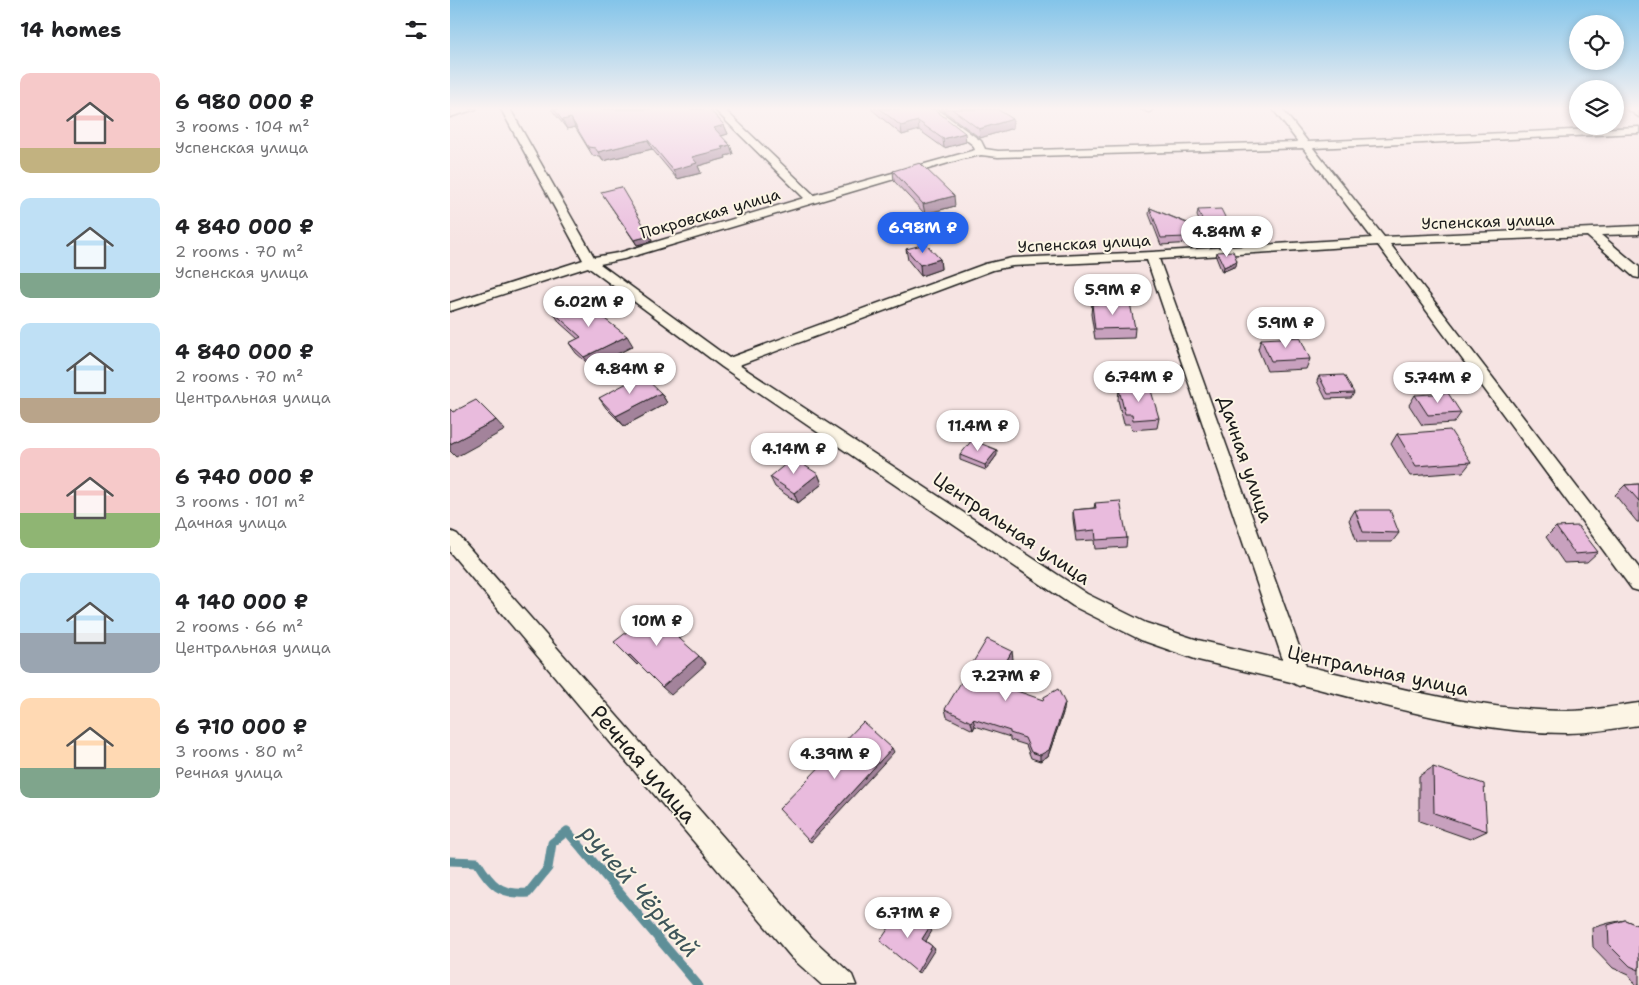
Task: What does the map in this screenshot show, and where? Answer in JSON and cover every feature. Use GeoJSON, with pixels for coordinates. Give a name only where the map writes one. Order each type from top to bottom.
{"type":"FeatureCollection","features":[{"type":"Feature","properties":{"kind":"street","name":"Центральная улица"},"geometry":{"type":"LineString","coordinates":[[531,155],[590,262],[727,364],[1080,600],[1141,632],[1198,650],[1299,676],[1402,700],[1493,717],[1568,722],[1639,714]]}},
{"type":"Feature","properties":{"kind":"street"},"geometry":{"type":"LineString","coordinates":[[765,155],[812,200]]}},
{"type":"Feature","properties":{"kind":"street","name":"Покровская улица"},"geometry":{"type":"LineString","coordinates":[[450,307],[590,262],[620,256],[965,155]]}},
{"type":"Feature","properties":{"kind":"street"},"geometry":{"type":"LineString","coordinates":[[1313,155],[1639,582]]}},
{"type":"Feature","properties":{"kind":"street","name":"Успенская улица"},"geometry":{"type":"LineString","coordinates":[[727,364],[989,268],[1012,262],[1152,256],[1380,241],[1639,230]]}},
{"type":"Feature","properties":{"kind":"street"},"geometry":{"type":"LineString","coordinates":[[1591,233],[1639,274]]}},
{"type":"Feature","properties":{"kind":"street","name":"Дачная улица"},"geometry":{"type":"LineString","coordinates":[[1152,256],[1299,676]]}},
{"type":"Feature","properties":{"kind":"street","name":"Речная улица"},"geometry":{"type":"LineString","coordinates":[[450,539],[802,948],[842,985]]}},
{"type":"Feature","properties":{"kind":"building"},"geometry":{"type":"Polygon","coordinates":[[[660,155],[700,155],[692,157],[697,163],[673,170],[660,155]]]}},
{"type":"Feature","properties":{"kind":"building"},"geometry":{"type":"Polygon","coordinates":[[[920,163],[954,196],[923,204],[893,171],[920,163]]]}},
{"type":"Feature","properties":{"kind":"building"},"geometry":{"type":"Polygon","coordinates":[[[621,187],[650,236],[634,240],[601,192],[621,187]]]}},
{"type":"Feature","properties":{"kind":"building"},"geometry":{"type":"Polygon","coordinates":[[[1150,208],[1208,232],[1198,210],[1221,209],[1231,229],[1226,229],[1229,239],[1212,240],[1210,236],[1161,238],[1150,208]]]}},
{"type":"Feature","properties":{"kind":"building"},"geometry":{"type":"Polygon","coordinates":[[[926,244],[940,259],[920,265],[906,249],[926,244]]]}},
{"type":"Feature","properties":{"kind":"building"},"geometry":{"type":"Polygon","coordinates":[[[1233,251],[1237,261],[1224,267],[1217,252],[1233,251]]]}},
{"type":"Feature","properties":{"kind":"building"},"geometry":{"type":"Polygon","coordinates":[[[580,300],[627,336],[584,357],[569,343],[581,337],[553,312],[580,300]]]}},
{"type":"Feature","properties":{"kind":"building"},"geometry":{"type":"Polygon","coordinates":[[[1130,303],[1135,328],[1095,329],[1092,304],[1130,303]]]}},
{"type":"Feature","properties":{"kind":"building"},"geometry":{"type":"Polygon","coordinates":[[[1300,337],[1310,359],[1271,361],[1261,339],[1300,337]]]}},
{"type":"Feature","properties":{"kind":"building"},"geometry":{"type":"Polygon","coordinates":[[[642,375],[661,393],[616,416],[599,398],[642,375]]]}},
{"type":"Feature","properties":{"kind":"building"},"geometry":{"type":"Polygon","coordinates":[[[1344,375],[1354,393],[1328,394],[1319,376],[1344,375]]]}},
{"type":"Feature","properties":{"kind":"building"},"geometry":{"type":"Polygon","coordinates":[[[1150,387],[1159,418],[1133,420],[1132,414],[1125,414],[1119,389],[1150,387]]]}},
{"type":"Feature","properties":{"kind":"building"},"geometry":{"type":"Polygon","coordinates":[[[1448,393],[1461,413],[1428,415],[1415,395],[1448,393]]]}},
{"type":"Feature","properties":{"kind":"building"},"geometry":{"type":"Polygon","coordinates":[[[476,400],[496,420],[450,444],[450,409],[453,412],[476,400]]]}},
{"type":"Feature","properties":{"kind":"building"},"geometry":{"type":"Polygon","coordinates":[[[1450,430],[1471,462],[1416,466],[1397,434],[1450,430]]]}},
{"type":"Feature","properties":{"kind":"building"},"geometry":{"type":"Polygon","coordinates":[[[972,440],[997,450],[985,465],[960,455],[972,440]]]}},
{"type":"Feature","properties":{"kind":"building"},"geometry":{"type":"Polygon","coordinates":[[[793,458],[818,474],[794,493],[770,477],[793,458]]]}},
{"type":"Feature","properties":{"kind":"building"},"geometry":{"type":"Polygon","coordinates":[[[1639,484],[1639,501],[1625,485],[1639,484]]]}},
{"type":"Feature","properties":{"kind":"building"},"geometry":{"type":"Polygon","coordinates":[[[1120,501],[1127,538],[1096,540],[1095,530],[1076,532],[1073,510],[1096,508],[1095,503],[1120,501]]]}},
{"type":"Feature","properties":{"kind":"building"},"geometry":{"type":"Polygon","coordinates":[[[1355,510],[1390,510],[1399,533],[1363,532],[1355,510]]]}},
{"type":"Feature","properties":{"kind":"building"},"geometry":{"type":"Polygon","coordinates":[[[1578,526],[1598,552],[1575,554],[1556,527],[1578,526]]]}},
{"type":"Feature","properties":{"kind":"building"},"geometry":{"type":"Polygon","coordinates":[[[659,607],[678,626],[671,631],[699,656],[662,687],[614,642],[659,607]]]}},
{"type":"Feature","properties":{"kind":"building"},"geometry":{"type":"Polygon","coordinates":[[[987,639],[1012,651],[994,683],[1043,700],[1044,697],[1058,689],[1065,703],[1049,750],[1040,755],[1031,752],[1025,738],[973,719],[971,722],[945,709],[987,639]]]}},
{"type":"Feature","properties":{"kind":"building"},"geometry":{"type":"Polygon","coordinates":[[[863,722],[892,748],[808,840],[779,809],[863,722]]]}},
{"type":"Feature","properties":{"kind":"building"},"geometry":{"type":"Polygon","coordinates":[[[1433,767],[1484,784],[1487,831],[1434,813],[1433,767]]]}},
{"type":"Feature","properties":{"kind":"building"},"geometry":{"type":"Polygon","coordinates":[[[903,907],[929,928],[922,939],[932,946],[917,972],[880,941],[903,907]]]}},
{"type":"Feature","properties":{"kind":"building"},"geometry":{"type":"Polygon","coordinates":[[[1625,920],[1639,926],[1639,970],[1630,966],[1609,945],[1608,925],[1625,920]]]}},
{"type":"Feature","properties":{"kind":"waterway","name":"ручей Чёрный"},"geometry":{"type":"LineString","coordinates":[[450,861],[477,862],[487,877],[497,887],[510,892],[528,893],[548,868],[552,843],[567,831],[698,985]]}}]}
